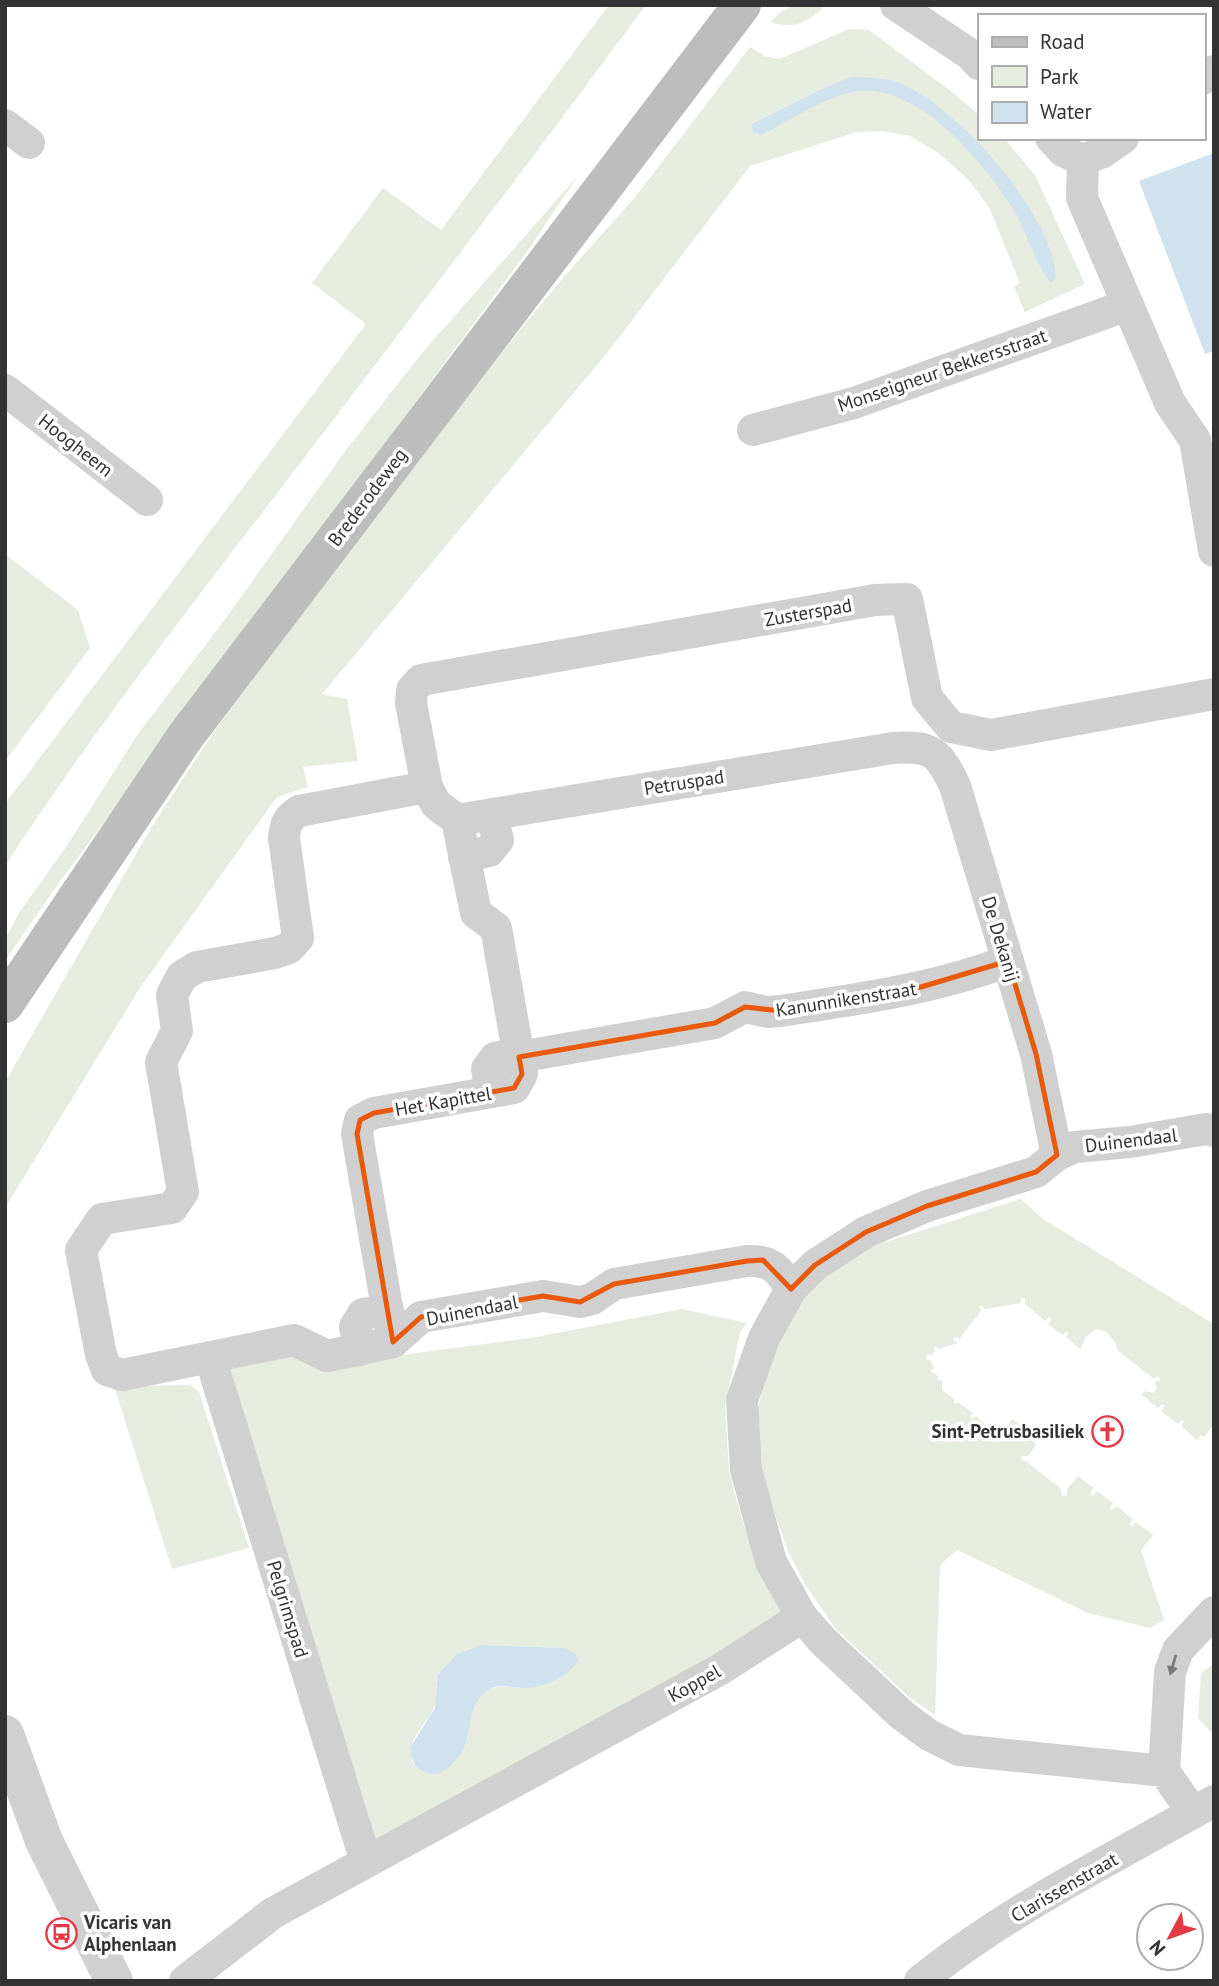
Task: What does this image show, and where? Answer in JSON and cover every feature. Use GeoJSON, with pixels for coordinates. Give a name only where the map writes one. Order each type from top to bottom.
{"type":"FeatureCollection","features":[{"type":"Feature","properties":{"kind":"main road","name":"Brederodeweg"},"geometry":{"type":"LineString","coordinates":[[6,1007],[185,737],[742,5]]}},
{"type":"Feature","properties":{"kind":"street"},"geometry":{"type":"LineString","coordinates":[[896,5],[971,55],[978,63]]}},
{"type":"Feature","properties":{"kind":"street"},"geometry":{"type":"LineString","coordinates":[[1053,140],[1063,151],[1083,160],[1103,152],[1121,140]]}},
{"type":"Feature","properties":{"kind":"street"},"geometry":{"type":"LineString","coordinates":[[1083,160],[1082,198],[1170,403],[1195,440],[1214,551]]}},
{"type":"Feature","properties":{"kind":"street","name":"Monseigneur Bekkersstraat"},"geometry":{"type":"LineString","coordinates":[[753,430],[854,403],[1128,304]]}},
{"type":"Feature","properties":{"kind":"street","name":"Hoogheem"},"geometry":{"type":"LineString","coordinates":[[5,390],[147,500]]}},
{"type":"Feature","properties":{"kind":"street","name":"Zusterspad"},"geometry":{"type":"LineString","coordinates":[[427,787],[411,703],[412,690],[421,680],[874,600],[907,599],[927,698],[951,727],[991,735],[1214,694]]}},
{"type":"Feature","properties":{"kind":"street","name":"Petruspad"},"geometry":{"type":"LineString","coordinates":[[457,820],[911,747]]}},
{"type":"Feature","properties":{"kind":"street","name":"De Dekanij"},"geometry":{"type":"LineString","coordinates":[[911,747],[935,752],[955,786],[1036,1054],[1056,1155]]}},
{"type":"Feature","properties":{"kind":"street"},"geometry":{"type":"LineString","coordinates":[[427,787],[436,804],[457,820]]}},
{"type":"Feature","properties":{"kind":"street","name":"Duinendaal"},"geometry":{"type":"LineString","coordinates":[[427,787],[299,811],[290,817],[284,826],[284,838],[298,937],[289,948],[275,953],[197,967],[183,976],[172,995],[177,1031],[161,1062],[183,1192],[172,1208],[102,1219],[81,1250],[101,1355],[107,1370],[122,1375],[294,1339],[327,1356],[393,1342],[421,1317],[542,1296],[580,1302],[592,1299],[614,1284],[747,1261],[764,1260],[782,1273],[791,1289]]}},
{"type":"Feature","properties":{"kind":"street"},"geometry":{"type":"LineString","coordinates":[[464,857],[489,851],[498,840],[492,814]]}},
{"type":"Feature","properties":{"kind":"street","name":"Het Kapittel"},"geometry":{"type":"LineString","coordinates":[[393,1342],[357,1134],[360,1120],[374,1113],[514,1088],[523,1074],[496,928],[476,913],[457,820]]}},
{"type":"Feature","properties":{"kind":"street","name":"Kanunnikenstraat"},"geometry":{"type":"LineString","coordinates":[[519,1055],[715,1023],[745,1007],[767,1012],[781,1011],[921,988],[1008,961]]}},
{"type":"Feature","properties":{"kind":"street","name":"Duinendaal"},"geometry":{"type":"LineString","coordinates":[[802,1618],[771,1562],[747,1469],[742,1399],[764,1338],[791,1289],[815,1265],[866,1233],[927,1206],[1036,1172],[1056,1155],[1075,1147],[1130,1142],[1206,1129],[1214,1131]]}},
{"type":"Feature","properties":{"kind":"street"},"geometry":{"type":"LineString","coordinates":[[360,1350],[355,1327],[363,1314],[388,1310]]}},
{"type":"Feature","properties":{"kind":"street","name":"Pelgrimspad"},"geometry":{"type":"LineString","coordinates":[[210,1357],[366,1862]]}},
{"type":"Feature","properties":{"kind":"street"},"geometry":{"type":"LineString","coordinates":[[1164,1771],[1170,1672],[1178,1650],[1214,1612]]}},
{"type":"Feature","properties":{"kind":"street"},"geometry":{"type":"LineString","coordinates":[[802,1618],[823,1642],[902,1715],[929,1735],[959,1750],[1164,1771],[1204,1807]]}},
{"type":"Feature","properties":{"kind":"street","name":"Koppel"},"geometry":{"type":"LineString","coordinates":[[185,1981],[273,1913],[719,1670],[802,1618]]}},
{"type":"Feature","properties":{"kind":"street"},"geometry":{"type":"LineString","coordinates":[[5,1734],[44,1841],[114,1981]]}},
{"type":"Feature","properties":{"kind":"street","name":"Clarissenstraat"},"geometry":{"type":"LineString","coordinates":[[920,1981],[952,1955],[1048,1894],[1204,1807]]}},
{"type":"Feature","properties":{"kind":"highlighted area"},"geometry":{"type":"Polygon","coordinates":[[[1008,961],[1036,1054],[1057,1155],[1036,1172],[927,1206],[866,1232],[815,1265],[791,1289],[763,1260],[747,1261],[614,1284],[580,1302],[543,1296],[421,1317],[393,1342],[357,1134],[360,1120],[374,1113],[514,1088],[522,1074],[519,1057],[715,1023],[745,1007],[781,1011],[921,987],[1008,961]]]}},
{"type":"Feature","properties":{"kind":"green space"},"geometry":{"type":"Polygon","coordinates":[[[609,5],[646,5],[143,670],[72,767],[5,866],[5,804],[366,324],[312,283],[383,188],[441,230],[609,5]]]}},
{"type":"Feature","properties":{"kind":"green space"},"geometry":{"type":"Polygon","coordinates":[[[794,5],[825,5],[801,23],[787,25],[771,22],[779,13],[794,5]]]}},
{"type":"Feature","properties":{"kind":"green space"},"geometry":{"type":"Polygon","coordinates":[[[849,29],[869,30],[978,114],[978,140],[1006,140],[1035,175],[1085,284],[1025,312],[1014,287],[1020,283],[989,207],[968,179],[937,152],[910,136],[882,131],[857,132],[750,166],[607,353],[322,694],[347,699],[358,761],[303,767],[308,787],[277,797],[141,986],[5,1208],[5,1082],[151,828],[213,733],[491,365],[562,279],[636,196],[750,47],[764,56],[780,59],[849,29]]]}},
{"type":"Feature","properties":{"kind":"green space"},"geometry":{"type":"Polygon","coordinates":[[[577,177],[529,249],[53,891],[5,961],[5,939],[19,913],[68,844],[138,734],[226,618],[346,450],[422,353],[577,177]]]}},
{"type":"Feature","properties":{"kind":"green space"},"geometry":{"type":"Polygon","coordinates":[[[5,554],[78,610],[90,648],[5,761],[5,554]]]}},
{"type":"Feature","properties":{"kind":"green space"},"geometry":{"type":"Polygon","coordinates":[[[1021,1199],[1043,1219],[1214,1324],[1214,1424],[1204,1437],[1201,1435],[1197,1440],[1181,1426],[1184,1422],[1182,1420],[1178,1424],[1161,1411],[1165,1406],[1162,1404],[1158,1408],[1142,1395],[1145,1391],[1153,1393],[1157,1389],[1155,1382],[1160,1380],[1159,1377],[1153,1378],[1117,1350],[1107,1332],[1096,1329],[1086,1337],[1080,1349],[1066,1337],[1066,1331],[1063,1335],[1048,1324],[1051,1320],[1049,1317],[1045,1321],[1025,1304],[1025,1299],[1021,1298],[1021,1303],[985,1309],[982,1305],[979,1307],[981,1311],[960,1338],[954,1337],[953,1340],[958,1343],[938,1349],[934,1347],[932,1355],[927,1355],[926,1359],[930,1360],[934,1369],[930,1370],[931,1372],[938,1376],[937,1380],[942,1380],[942,1390],[954,1399],[954,1403],[959,1403],[973,1413],[970,1417],[972,1419],[976,1416],[990,1428],[991,1433],[999,1436],[1012,1419],[1020,1425],[1018,1430],[1021,1432],[1024,1428],[1037,1439],[1028,1456],[1021,1456],[1021,1460],[1026,1461],[1061,1489],[1062,1496],[1067,1495],[1067,1489],[1078,1476],[1094,1488],[1090,1493],[1093,1496],[1097,1491],[1113,1503],[1109,1508],[1112,1511],[1116,1506],[1133,1519],[1129,1524],[1132,1527],[1136,1522],[1153,1535],[1141,1550],[1164,1620],[1150,1628],[1088,1613],[957,1550],[940,1565],[935,1715],[909,1697],[836,1629],[806,1586],[788,1551],[773,1509],[762,1466],[758,1409],[771,1346],[804,1297],[830,1272],[873,1246],[1021,1199]]]}},
{"type":"Feature","properties":{"kind":"green space"},"geometry":{"type":"Polygon","coordinates":[[[682,1309],[747,1323],[740,1332],[725,1407],[729,1472],[758,1564],[787,1617],[368,1845],[221,1369],[294,1353],[342,1363],[536,1337],[682,1309]],[[481,1645],[436,1686],[437,1695],[433,1710],[412,1744],[412,1761],[419,1769],[458,1758],[480,1697],[501,1686],[519,1688],[565,1648],[481,1645]]]}},
{"type":"Feature","properties":{"kind":"green space"},"geometry":{"type":"Polygon","coordinates":[[[190,1385],[199,1392],[249,1548],[172,1569],[114,1386],[190,1385]]]}},
{"type":"Feature","properties":{"kind":"green space"},"geometry":{"type":"Polygon","coordinates":[[[1214,1663],[1214,1735],[1198,1718],[1201,1674],[1214,1663]]]}},
{"type":"Feature","properties":{"kind":"water"},"geometry":{"type":"Polygon","coordinates":[[[851,77],[885,79],[904,85],[951,117],[976,140],[1021,195],[1039,224],[1051,252],[1056,278],[1051,283],[1039,265],[1012,207],[984,168],[947,130],[905,100],[882,93],[848,93],[823,102],[761,135],[753,132],[752,124],[851,77]]]}},
{"type":"Feature","properties":{"kind":"water"},"geometry":{"type":"Polygon","coordinates":[[[1214,153],[1214,351],[1205,354],[1139,181],[1214,153]]]}},
{"type":"Feature","properties":{"kind":"water"},"geometry":{"type":"Polygon","coordinates":[[[481,1645],[565,1648],[575,1654],[578,1661],[561,1677],[545,1684],[529,1688],[502,1686],[490,1689],[482,1695],[473,1710],[460,1755],[440,1773],[422,1771],[411,1757],[411,1746],[435,1708],[438,1675],[456,1655],[481,1645]]]}},
{"type":"Feature","properties":{"kind":"place","name":"Sint-Petrusbasiliek"},"geometry":{"type":"Point","coordinates":[1107,1431]}},
{"type":"Feature","properties":{"kind":"place","name":"Vicaris van Alphenlaan"},"geometry":{"type":"Point","coordinates":[61,1933]}}]}
